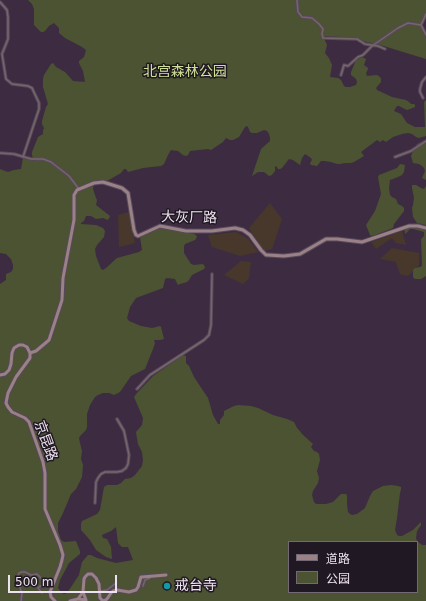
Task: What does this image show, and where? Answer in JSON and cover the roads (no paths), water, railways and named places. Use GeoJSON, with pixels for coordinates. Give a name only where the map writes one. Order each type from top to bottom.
{"type":"FeatureCollection","features":[{"type":"Feature","properties":{"kind":"street"},"geometry":{"type":"LineString","coordinates":[[300,0],[297,1],[298,12],[302,16],[312,18],[320,24],[323,29],[323,38],[357,39],[365,44],[378,46],[385,49]]}},
{"type":"Feature","properties":{"kind":"street"},"geometry":{"type":"LineString","coordinates":[[0,2],[7,10],[8,17],[8,40],[2,54],[6,79],[9,83],[32,88],[39,103],[39,109],[23,157]]}},
{"type":"Feature","properties":{"kind":"street"},"geometry":{"type":"LineString","coordinates":[[421,24],[426,14]]}},
{"type":"Feature","properties":{"kind":"street"},"geometry":{"type":"LineString","coordinates":[[341,75],[344,65],[348,66],[372,46],[398,28],[408,23],[421,24]]}},
{"type":"Feature","properties":{"kind":"street"},"geometry":{"type":"LineString","coordinates":[[421,24],[426,35]]}},
{"type":"Feature","properties":{"kind":"street"},"geometry":{"type":"LineString","coordinates":[[423,98],[420,89],[422,82],[426,77]]}},
{"type":"Feature","properties":{"kind":"street"},"geometry":{"type":"LineString","coordinates":[[395,157],[410,151],[426,141]]}},
{"type":"Feature","properties":{"kind":"street"},"geometry":{"type":"LineString","coordinates":[[0,153],[14,154],[31,159],[43,159],[51,162],[69,176],[79,189],[74,195],[74,220],[64,278],[62,300],[49,340],[36,351],[30,353],[25,346],[17,346],[12,350],[9,370],[5,374],[0,375]]}},
{"type":"Feature","properties":{"kind":"street","name":"大灰厂路"},"geometry":{"type":"LineString","coordinates":[[79,189],[103,182],[122,188],[128,193],[134,230],[138,236],[160,226],[186,231],[212,231],[235,228],[244,230],[250,235],[266,255],[284,256],[300,254],[326,239],[362,242],[409,226],[426,228]]}},
{"type":"Feature","properties":{"kind":"street"},"geometry":{"type":"LineString","coordinates":[[137,389],[150,374],[204,340],[208,335],[211,325],[212,274]]}},
{"type":"Feature","properties":{"kind":"street","name":"京昆路"},"geometry":{"type":"LineString","coordinates":[[30,353],[30,358],[16,377],[8,393],[6,403],[12,412],[29,422],[43,462],[45,509],[60,544],[62,555],[60,567],[50,592],[51,597],[55,601]]}},
{"type":"Feature","properties":{"kind":"street"},"geometry":{"type":"LineString","coordinates":[[95,503],[96,482],[101,474],[105,472],[117,472],[126,468],[128,464],[129,456],[124,431],[117,419]]}},
{"type":"Feature","properties":{"kind":"street"},"geometry":{"type":"LineString","coordinates":[[21,601],[22,593],[18,576],[19,573],[25,572],[31,575],[37,574],[45,582],[46,587],[40,586],[38,588],[42,593]]}},
{"type":"Feature","properties":{"kind":"street"},"geometry":{"type":"LineString","coordinates":[[86,601],[83,592],[84,579],[86,575],[90,574],[95,576],[98,580],[100,598],[103,600],[105,600],[114,591],[134,591],[138,587],[141,577],[143,576],[166,576]]}},
{"type":"Feature","properties":{"kind":"street"},"geometry":{"type":"LineString","coordinates":[[143,586],[145,580],[154,576]]}},
{"type":"Feature","properties":{"kind":"street"},"geometry":{"type":"LineString","coordinates":[[99,591],[107,590],[116,583]]}},
{"type":"Feature","properties":{"kind":"street"},"geometry":{"type":"LineString","coordinates":[[78,599],[83,592]]}},
{"type":"Feature","properties":{"kind":"street"},"geometry":{"type":"LineString","coordinates":[[70,601],[78,599],[86,601]]}},
{"type":"Feature","properties":{"kind":"place","name":"戒台寺"},"geometry":{"type":"Point","coordinates":[167,586]}},
{"type":"Feature","properties":{"kind":"park label","name":"北宫森林公园"},"geometry":{"type":"Point","coordinates":[185,72]}}]}
